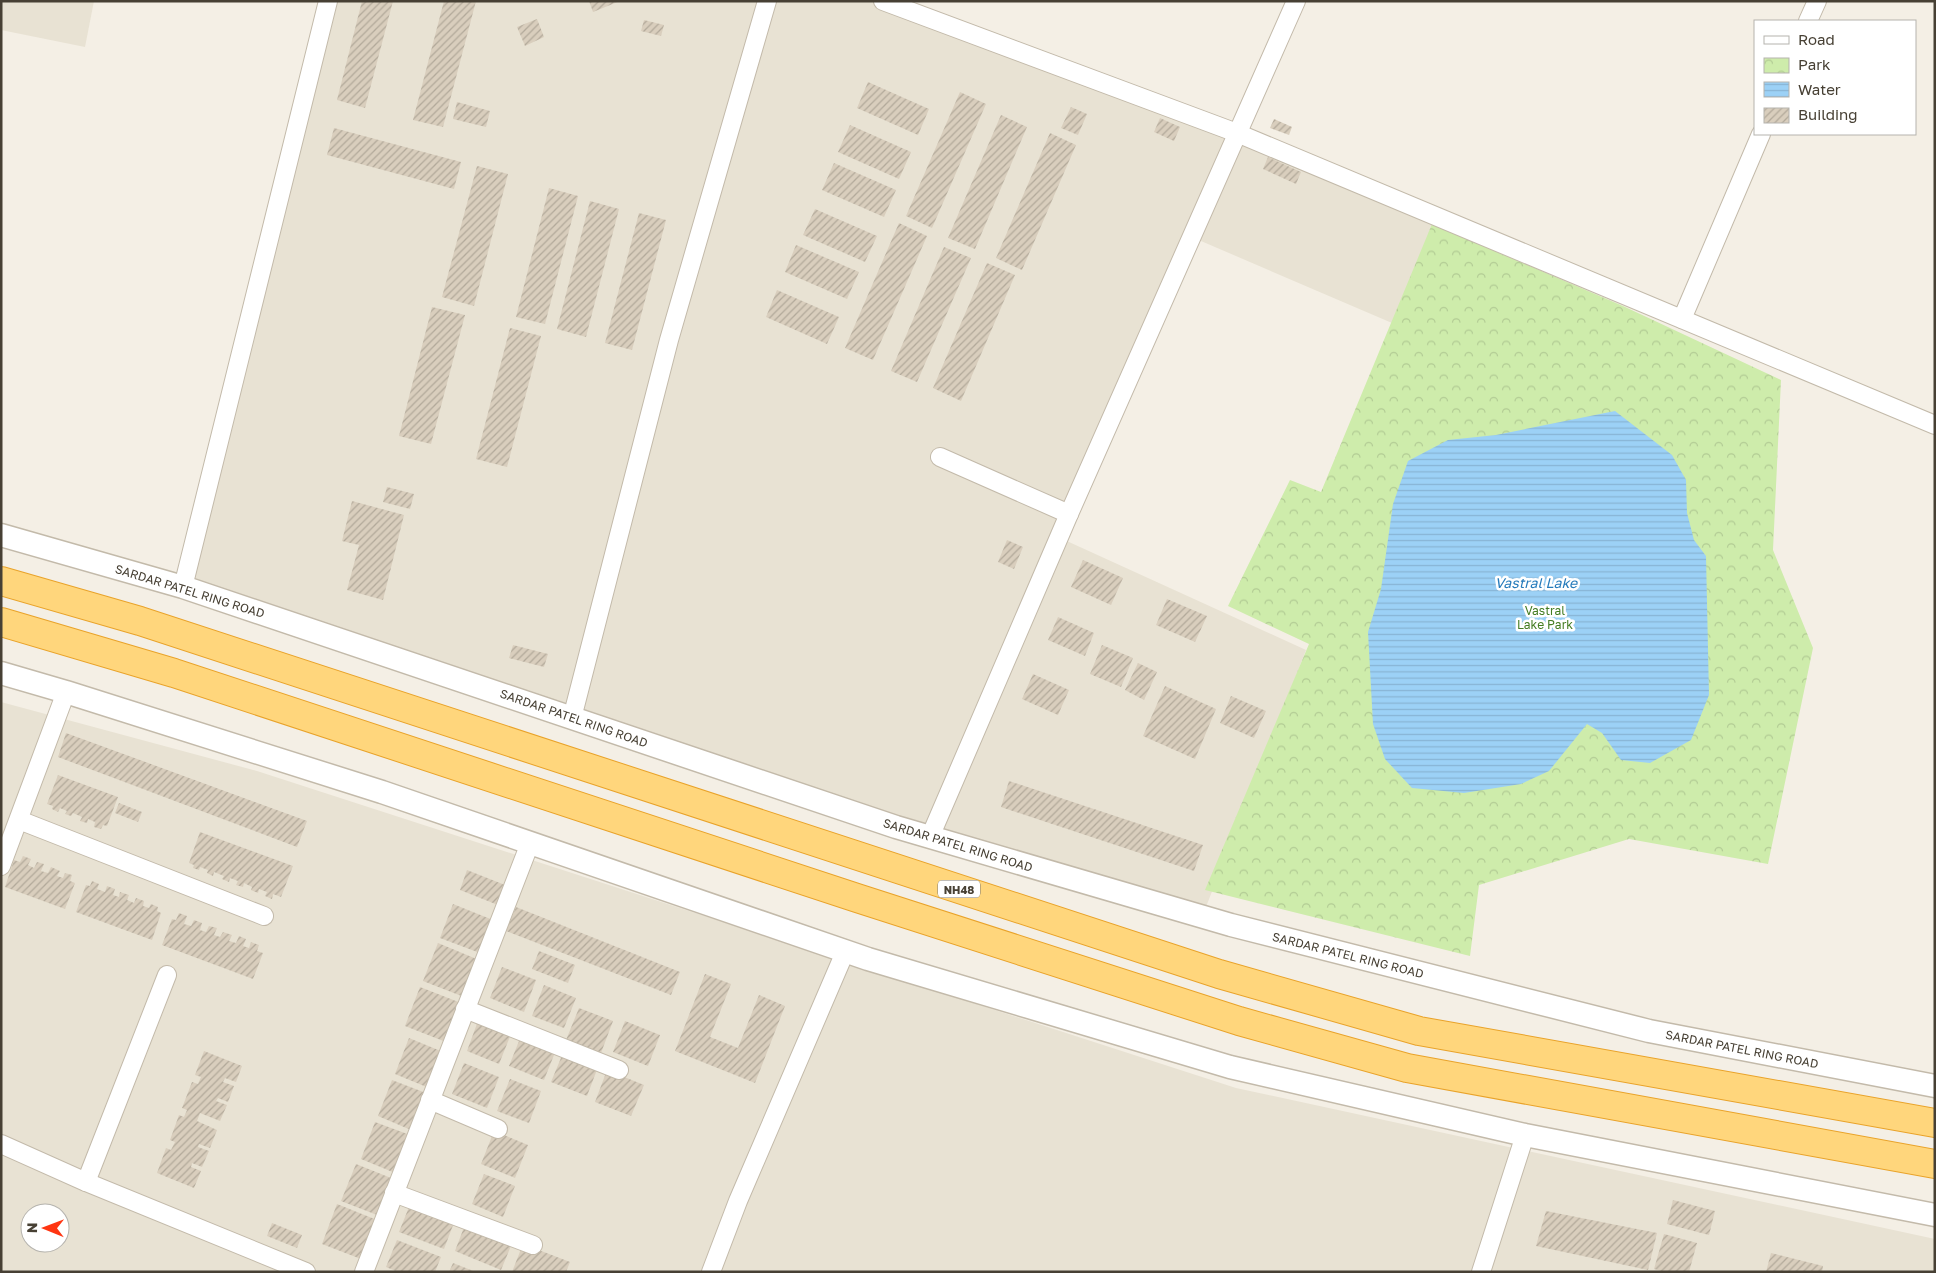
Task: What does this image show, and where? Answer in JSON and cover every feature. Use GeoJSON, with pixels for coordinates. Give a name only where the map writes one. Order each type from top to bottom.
{"type":"FeatureCollection","features":[{"type":"Feature","properties":{"kind":"highway","name":"NH48"},"geometry":{"type":"LineString","coordinates":[[1,581],[140,621],[1219,974],[1409,1028],[1935,1123]]}},
{"type":"Feature","properties":{"kind":"highway"},"geometry":{"type":"LineString","coordinates":[[1,622],[174,673],[848,895],[1239,1021],[1407,1068],[1935,1164]]}},
{"type":"Feature","properties":{"kind":"street"},"geometry":{"type":"LineString","coordinates":[[183,586],[328,1]]}},
{"type":"Feature","properties":{"kind":"street"},"geometry":{"type":"LineString","coordinates":[[572,718],[669,340],[767,1]]}},
{"type":"Feature","properties":{"kind":"street"},"geometry":{"type":"LineString","coordinates":[[883,1],[1237,133],[1935,425]]}},
{"type":"Feature","properties":{"kind":"street"},"geometry":{"type":"LineString","coordinates":[[930,837],[1069,514],[1296,1]]}},
{"type":"Feature","properties":{"kind":"street"},"geometry":{"type":"LineString","coordinates":[[1808,20],[1817,1]]}},
{"type":"Feature","properties":{"kind":"street"},"geometry":{"type":"LineString","coordinates":[[1682,319],[1760,135]]}},
{"type":"Feature","properties":{"kind":"street"},"geometry":{"type":"LineString","coordinates":[[940,457],[1069,514]]}},
{"type":"Feature","properties":{"kind":"street","name":"SARDAR PATEL RING ROAD"},"geometry":{"type":"LineString","coordinates":[[1,535],[183,586],[930,837],[1232,925],[1649,1031],[1935,1086]]}},
{"type":"Feature","properties":{"kind":"street"},"geometry":{"type":"LineString","coordinates":[[1,673],[382,792],[845,952],[1230,1067],[1525,1135],[1935,1215]]}},
{"type":"Feature","properties":{"kind":"street"},"geometry":{"type":"LineString","coordinates":[[1,866],[66,692]]}},
{"type":"Feature","properties":{"kind":"street"},"geometry":{"type":"LineString","coordinates":[[19,820],[264,916]]}},
{"type":"Feature","properties":{"kind":"street"},"geometry":{"type":"LineString","coordinates":[[364,1272],[530,843]]}},
{"type":"Feature","properties":{"kind":"street"},"geometry":{"type":"LineString","coordinates":[[711,1272],[738,1201],[845,952]]}},
{"type":"Feature","properties":{"kind":"street"},"geometry":{"type":"LineString","coordinates":[[86,1182],[167,975]]}},
{"type":"Feature","properties":{"kind":"street"},"geometry":{"type":"LineString","coordinates":[[465,1010],[619,1070]]}},
{"type":"Feature","properties":{"kind":"street"},"geometry":{"type":"LineString","coordinates":[[430,1100],[498,1129]]}},
{"type":"Feature","properties":{"kind":"street"},"geometry":{"type":"LineString","coordinates":[[1481,1272],[1525,1135]]}},
{"type":"Feature","properties":{"kind":"street"},"geometry":{"type":"LineString","coordinates":[[1,1144],[86,1182],[306,1272]]}},
{"type":"Feature","properties":{"kind":"street"},"geometry":{"type":"LineString","coordinates":[[394,1193],[533,1245]]}},
{"type":"Feature","properties":{"kind":"shaded area"},"geometry":{"type":"Polygon","coordinates":[[[1,1],[94,1],[85,47],[1,30],[1,1]]]}},
{"type":"Feature","properties":{"kind":"shaded area"},"geometry":{"type":"Polygon","coordinates":[[[338,1],[899,1],[1438,220],[1392,323],[1187,235],[1058,537],[1306,650],[1204,912],[925,826],[192,580],[338,1]]]}},
{"type":"Feature","properties":{"kind":"shaded area"},"geometry":{"type":"Polygon","coordinates":[[[1,702],[257,771],[1236,1088],[1935,1239],[1935,1272],[1,1272],[1,702]]]}},
{"type":"Feature","properties":{"kind":"green space","name":"Vastral Lake Park"},"geometry":{"type":"Polygon","coordinates":[[[1432,224],[1623,306],[1781,380],[1773,550],[1813,648],[1768,864],[1629,839],[1479,885],[1470,956],[1205,890],[1309,644],[1228,606],[1290,480],[1321,492],[1432,224]]]}},
{"type":"Feature","properties":{"kind":"water","name":"Vastral Lake"},"geometry":{"type":"Polygon","coordinates":[[[1615,411],[1672,455],[1686,480],[1687,513],[1694,540],[1706,556],[1709,695],[1691,740],[1650,763],[1621,760],[1602,733],[1587,724],[1549,771],[1521,784],[1464,793],[1412,788],[1385,759],[1373,724],[1368,632],[1381,589],[1393,504],[1408,461],[1448,440],[1496,435],[1615,411]]]}},
{"type":"Feature","properties":{"kind":"building"},"geometry":{"type":"Polygon","coordinates":[[[362,1],[393,1],[365,108],[337,100],[362,1]]]}},
{"type":"Feature","properties":{"kind":"building"},"geometry":{"type":"Polygon","coordinates":[[[444,1],[476,1],[443,127],[413,120],[444,1]]]}},
{"type":"Feature","properties":{"kind":"building"},"geometry":{"type":"Polygon","coordinates":[[[589,1],[620,1],[593,12],[589,1]]]}},
{"type":"Feature","properties":{"kind":"building"},"geometry":{"type":"Polygon","coordinates":[[[537,19],[544,37],[525,46],[517,27],[537,19]]]}},
{"type":"Feature","properties":{"kind":"building"},"geometry":{"type":"Polygon","coordinates":[[[644,20],[664,25],[661,36],[641,31],[644,20]]]}},
{"type":"Feature","properties":{"kind":"building"},"geometry":{"type":"Polygon","coordinates":[[[868,82],[929,109],[918,135],[857,108],[868,82]]]}},
{"type":"Feature","properties":{"kind":"building"},"geometry":{"type":"Polygon","coordinates":[[[960,92],[986,104],[932,228],[906,216],[960,92]]]}},
{"type":"Feature","properties":{"kind":"building"},"geometry":{"type":"Polygon","coordinates":[[[457,102],[490,111],[486,127],[453,119],[457,102]]]}},
{"type":"Feature","properties":{"kind":"building"},"geometry":{"type":"Polygon","coordinates":[[[1071,107],[1087,114],[1078,135],[1061,128],[1071,107]]]}},
{"type":"Feature","properties":{"kind":"building"},"geometry":{"type":"Polygon","coordinates":[[[1001,115],[1027,127],[975,249],[948,238],[1001,115]]]}},
{"type":"Feature","properties":{"kind":"building"},"geometry":{"type":"Polygon","coordinates":[[[1160,118],[1180,127],[1174,141],[1154,132],[1160,118]]]}},
{"type":"Feature","properties":{"kind":"building"},"geometry":{"type":"Polygon","coordinates":[[[1274,119],[1292,127],[1289,135],[1270,128],[1274,119]]]}},
{"type":"Feature","properties":{"kind":"building"},"geometry":{"type":"Polygon","coordinates":[[[850,125],[911,152],[899,179],[838,152],[850,125]]]}},
{"type":"Feature","properties":{"kind":"building"},"geometry":{"type":"Polygon","coordinates":[[[334,128],[461,162],[454,189],[327,155],[334,128]]]}},
{"type":"Feature","properties":{"kind":"building"},"geometry":{"type":"Polygon","coordinates":[[[1050,133],[1076,145],[1022,270],[996,258],[1050,133]]]}},
{"type":"Feature","properties":{"kind":"building"},"geometry":{"type":"Polygon","coordinates":[[[1268,157],[1301,172],[1296,184],[1263,169],[1268,157]]]}},
{"type":"Feature","properties":{"kind":"building"},"geometry":{"type":"Polygon","coordinates":[[[834,163],[896,190],[884,217],[822,190],[834,163]]]}},
{"type":"Feature","properties":{"kind":"building"},"geometry":{"type":"Polygon","coordinates":[[[477,166],[508,174],[474,306],[442,297],[477,166]]]}},
{"type":"Feature","properties":{"kind":"building"},"geometry":{"type":"Polygon","coordinates":[[[549,188],[578,196],[545,324],[516,317],[549,188]]]}},
{"type":"Feature","properties":{"kind":"building"},"geometry":{"type":"Polygon","coordinates":[[[590,201],[619,209],[586,337],[557,329],[590,201]]]}},
{"type":"Feature","properties":{"kind":"building"},"geometry":{"type":"Polygon","coordinates":[[[815,209],[877,236],[865,262],[803,235],[815,209]]]}},
{"type":"Feature","properties":{"kind":"building"},"geometry":{"type":"Polygon","coordinates":[[[639,213],[666,220],[632,350],[605,343],[639,213]]]}},
{"type":"Feature","properties":{"kind":"building"},"geometry":{"type":"Polygon","coordinates":[[[899,223],[927,236],[873,360],[845,348],[899,223]]]}},
{"type":"Feature","properties":{"kind":"building"},"geometry":{"type":"Polygon","coordinates":[[[796,245],[859,272],[847,299],[785,272],[796,245]]]}},
{"type":"Feature","properties":{"kind":"building"},"geometry":{"type":"Polygon","coordinates":[[[944,247],[971,258],[917,382],[891,371],[944,247]]]}},
{"type":"Feature","properties":{"kind":"building"},"geometry":{"type":"Polygon","coordinates":[[[987,263],[1015,275],[961,401],[933,388],[987,263]]]}},
{"type":"Feature","properties":{"kind":"building"},"geometry":{"type":"Polygon","coordinates":[[[777,290],[839,317],[827,344],[766,317],[777,290]]]}},
{"type":"Feature","properties":{"kind":"building"},"geometry":{"type":"Polygon","coordinates":[[[432,307],[465,315],[431,444],[399,436],[432,307]]]}},
{"type":"Feature","properties":{"kind":"building"},"geometry":{"type":"Polygon","coordinates":[[[510,328],[541,336],[507,467],[476,459],[510,328]]]}},
{"type":"Feature","properties":{"kind":"building"},"geometry":{"type":"Polygon","coordinates":[[[387,487],[414,494],[410,509],[383,502],[387,487]]]}},
{"type":"Feature","properties":{"kind":"building"},"geometry":{"type":"Polygon","coordinates":[[[352,501],[404,515],[383,600],[347,590],[359,545],[342,541],[352,501]]]}},
{"type":"Feature","properties":{"kind":"building"},"geometry":{"type":"Polygon","coordinates":[[[1007,540],[1023,547],[1014,569],[998,562],[1007,540]]]}},
{"type":"Feature","properties":{"kind":"building"},"geometry":{"type":"Polygon","coordinates":[[[1083,560],[1123,578],[1111,605],[1071,587],[1083,560]]]}},
{"type":"Feature","properties":{"kind":"building"},"geometry":{"type":"Polygon","coordinates":[[[1167,599],[1207,616],[1195,642],[1156,625],[1167,599]]]}},
{"type":"Feature","properties":{"kind":"building"},"geometry":{"type":"Polygon","coordinates":[[[1058,617],[1094,633],[1085,656],[1048,640],[1058,617]]]}},
{"type":"Feature","properties":{"kind":"building"},"geometry":{"type":"Polygon","coordinates":[[[513,645],[548,654],[544,667],[509,658],[513,645]]]}},
{"type":"Feature","properties":{"kind":"building"},"geometry":{"type":"Polygon","coordinates":[[[1102,645],[1133,658],[1121,687],[1090,674],[1102,645]]]}},
{"type":"Feature","properties":{"kind":"building"},"geometry":{"type":"Polygon","coordinates":[[[1138,663],[1157,672],[1144,700],[1125,690],[1138,663]]]}},
{"type":"Feature","properties":{"kind":"building"},"geometry":{"type":"Polygon","coordinates":[[[1033,674],[1069,690],[1058,715],[1022,699],[1033,674]]]}},
{"type":"Feature","properties":{"kind":"building"},"geometry":{"type":"Polygon","coordinates":[[[1165,686],[1216,709],[1195,759],[1143,736],[1165,686]]]}},
{"type":"Feature","properties":{"kind":"building"},"geometry":{"type":"Polygon","coordinates":[[[1231,696],[1266,711],[1254,738],[1220,723],[1231,696]]]}},
{"type":"Feature","properties":{"kind":"building"},"geometry":{"type":"Polygon","coordinates":[[[66,733],[307,821],[297,847],[58,757],[66,733]]]}},
{"type":"Feature","properties":{"kind":"building"},"geometry":{"type":"Polygon","coordinates":[[[58,775],[118,797],[107,826],[103,825],[101,829],[94,827],[95,822],[88,819],[87,823],[80,821],[82,817],[73,813],[71,816],[65,814],[67,811],[60,808],[58,812],[52,809],[53,806],[47,804],[58,775]]]}},
{"type":"Feature","properties":{"kind":"building"},"geometry":{"type":"Polygon","coordinates":[[[1009,781],[1203,845],[1194,871],[1001,807],[1009,781]]]}},
{"type":"Feature","properties":{"kind":"building"},"geometry":{"type":"Polygon","coordinates":[[[119,803],[142,812],[138,822],[115,813],[119,803]]]}},
{"type":"Feature","properties":{"kind":"building"},"geometry":{"type":"Polygon","coordinates":[[[200,832],[293,866],[281,897],[273,894],[272,899],[265,896],[267,892],[259,889],[258,893],[251,890],[252,887],[244,883],[243,887],[236,885],[238,881],[230,878],[229,882],[222,879],[224,876],[214,872],[213,876],[207,873],[208,870],[200,867],[199,870],[193,868],[194,865],[189,863],[200,832]]]}},
{"type":"Feature","properties":{"kind":"building"},"geometry":{"type":"Polygon","coordinates":[[[23,856],[31,859],[28,865],[34,868],[37,862],[44,864],[41,871],[48,873],[51,867],[60,871],[57,876],[63,878],[65,873],[72,875],[70,881],[75,883],[65,909],[5,887],[14,860],[20,862],[23,856]]]}},
{"type":"Feature","properties":{"kind":"building"},"geometry":{"type":"Polygon","coordinates":[[[467,870],[505,885],[498,905],[460,890],[467,870]]]}},
{"type":"Feature","properties":{"kind":"building"},"geometry":{"type":"Polygon","coordinates":[[[92,881],[99,884],[97,889],[105,892],[107,886],[115,889],[113,895],[119,897],[120,892],[129,895],[127,900],[134,903],[136,898],[144,901],[143,906],[149,908],[151,904],[158,907],[157,911],[161,913],[152,940],[76,912],[86,885],[90,886],[92,881]]]}},
{"type":"Feature","properties":{"kind":"building"},"geometry":{"type":"Polygon","coordinates":[[[453,904],[493,920],[480,953],[440,938],[453,904]]]}},
{"type":"Feature","properties":{"kind":"building"},"geometry":{"type":"Polygon","coordinates":[[[516,907],[680,972],[671,995],[506,931],[516,907]]]}},
{"type":"Feature","properties":{"kind":"building"},"geometry":{"type":"Polygon","coordinates":[[[179,913],[187,916],[184,924],[191,926],[194,920],[202,923],[200,930],[206,932],[209,926],[217,928],[214,935],[220,937],[223,932],[232,935],[229,941],[236,943],[239,936],[246,939],[243,946],[249,948],[251,942],[259,945],[257,951],[263,953],[253,979],[162,945],[172,919],[176,920],[179,913]]]}},
{"type":"Feature","properties":{"kind":"building"},"geometry":{"type":"Polygon","coordinates":[[[438,943],[479,960],[464,997],[423,981],[438,943]]]}},
{"type":"Feature","properties":{"kind":"building"},"geometry":{"type":"Polygon","coordinates":[[[539,951],[575,965],[568,983],[532,969],[539,951]]]}},
{"type":"Feature","properties":{"kind":"building"},"geometry":{"type":"Polygon","coordinates":[[[502,967],[536,980],[524,1012],[490,998],[502,967]]]}},
{"type":"Feature","properties":{"kind":"building"},"geometry":{"type":"Polygon","coordinates":[[[705,974],[731,984],[710,1037],[738,1048],[759,995],[785,1006],[755,1083],[675,1051],[705,974]]]}},
{"type":"Feature","properties":{"kind":"building"},"geometry":{"type":"Polygon","coordinates":[[[544,985],[576,998],[564,1028],[532,1016],[544,985]]]}},
{"type":"Feature","properties":{"kind":"building"},"geometry":{"type":"Polygon","coordinates":[[[420,987],[461,1003],[446,1042],[405,1026],[420,987]]]}},
{"type":"Feature","properties":{"kind":"building"},"geometry":{"type":"Polygon","coordinates":[[[579,1008],[613,1021],[601,1053],[566,1040],[579,1008]]]}},
{"type":"Feature","properties":{"kind":"building"},"geometry":{"type":"Polygon","coordinates":[[[478,1021],[511,1034],[499,1064],[467,1051],[478,1021]]]}},
{"type":"Feature","properties":{"kind":"building"},"geometry":{"type":"Polygon","coordinates":[[[625,1021],[660,1035],[648,1066],[613,1052],[625,1021]]]}},
{"type":"Feature","properties":{"kind":"building"},"geometry":{"type":"Polygon","coordinates":[[[521,1036],[556,1050],[544,1080],[509,1066],[521,1036]]]}},
{"type":"Feature","properties":{"kind":"building"},"geometry":{"type":"Polygon","coordinates":[[[409,1038],[443,1052],[429,1088],[395,1074],[409,1038]]]}},
{"type":"Feature","properties":{"kind":"building"},"geometry":{"type":"Polygon","coordinates":[[[204,1051],[242,1066],[236,1082],[225,1078],[223,1082],[234,1086],[228,1102],[218,1098],[216,1101],[227,1105],[220,1121],[200,1113],[197,1121],[217,1130],[210,1148],[199,1144],[198,1147],[209,1151],[202,1167],[192,1163],[191,1167],[201,1171],[194,1188],[157,1173],[166,1148],[171,1150],[175,1142],[170,1140],[179,1115],[184,1117],[187,1110],[182,1108],[192,1082],[198,1084],[201,1077],[195,1075],[204,1051]]]}},
{"type":"Feature","properties":{"kind":"building"},"geometry":{"type":"Polygon","coordinates":[[[563,1053],[598,1067],[587,1096],[551,1082],[563,1053]]]}},
{"type":"Feature","properties":{"kind":"building"},"geometry":{"type":"Polygon","coordinates":[[[464,1063],[499,1077],[487,1108],[452,1094],[464,1063]]]}},
{"type":"Feature","properties":{"kind":"building"},"geometry":{"type":"Polygon","coordinates":[[[607,1070],[644,1085],[631,1116],[595,1102],[607,1070]]]}},
{"type":"Feature","properties":{"kind":"building"},"geometry":{"type":"Polygon","coordinates":[[[510,1079],[541,1091],[529,1123],[497,1111],[510,1079]]]}},
{"type":"Feature","properties":{"kind":"building"},"geometry":{"type":"Polygon","coordinates":[[[392,1080],[426,1093],[411,1130],[378,1116],[392,1080]]]}},
{"type":"Feature","properties":{"kind":"building"},"geometry":{"type":"Polygon","coordinates":[[[375,1122],[410,1135],[395,1173],[361,1159],[375,1122]]]}},
{"type":"Feature","properties":{"kind":"building"},"geometry":{"type":"Polygon","coordinates":[[[494,1131],[528,1145],[515,1178],[481,1164],[494,1131]]]}},
{"type":"Feature","properties":{"kind":"building"},"geometry":{"type":"Polygon","coordinates":[[[356,1164],[391,1178],[377,1215],[341,1201],[356,1164]]]}},
{"type":"Feature","properties":{"kind":"building"},"geometry":{"type":"Polygon","coordinates":[[[484,1174],[515,1186],[503,1217],[472,1204],[484,1174]]]}},
{"type":"Feature","properties":{"kind":"building"},"geometry":{"type":"Polygon","coordinates":[[[1673,1200],[1715,1211],[1709,1235],[1667,1224],[1673,1200]]]}},
{"type":"Feature","properties":{"kind":"building"},"geometry":{"type":"Polygon","coordinates":[[[411,1202],[455,1220],[444,1249],[399,1232],[411,1202]]]}},
{"type":"Feature","properties":{"kind":"building"},"geometry":{"type":"Polygon","coordinates":[[[337,1204],[377,1220],[361,1259],[322,1244],[337,1204]]]}},
{"type":"Feature","properties":{"kind":"building"},"geometry":{"type":"Polygon","coordinates":[[[1546,1211],[1657,1233],[1648,1270],[1536,1246],[1546,1211]]]}},
{"type":"Feature","properties":{"kind":"building"},"geometry":{"type":"Polygon","coordinates":[[[466,1222],[513,1241],[501,1270],[455,1251],[466,1222]]]}},
{"type":"Feature","properties":{"kind":"building"},"geometry":{"type":"Polygon","coordinates":[[[272,1223],[302,1235],[297,1248],[267,1236],[272,1223]]]}},
{"type":"Feature","properties":{"kind":"building"},"geometry":{"type":"Polygon","coordinates":[[[1664,1234],[1697,1243],[1689,1272],[1665,1272],[1654,1269],[1664,1234]]]}},
{"type":"Feature","properties":{"kind":"building"},"geometry":{"type":"Polygon","coordinates":[[[397,1240],[441,1257],[435,1272],[398,1272],[386,1267],[397,1240]]]}},
{"type":"Feature","properties":{"kind":"building"},"geometry":{"type":"Polygon","coordinates":[[[523,1244],[570,1262],[566,1272],[512,1272],[523,1244]]]}},
{"type":"Feature","properties":{"kind":"building"},"geometry":{"type":"Polygon","coordinates":[[[1771,1253],[1823,1266],[1822,1272],[1766,1272],[1771,1253]]]}},
{"type":"Feature","properties":{"kind":"building"},"geometry":{"type":"Polygon","coordinates":[[[453,1263],[476,1272],[449,1272],[453,1263]]]}}]}
